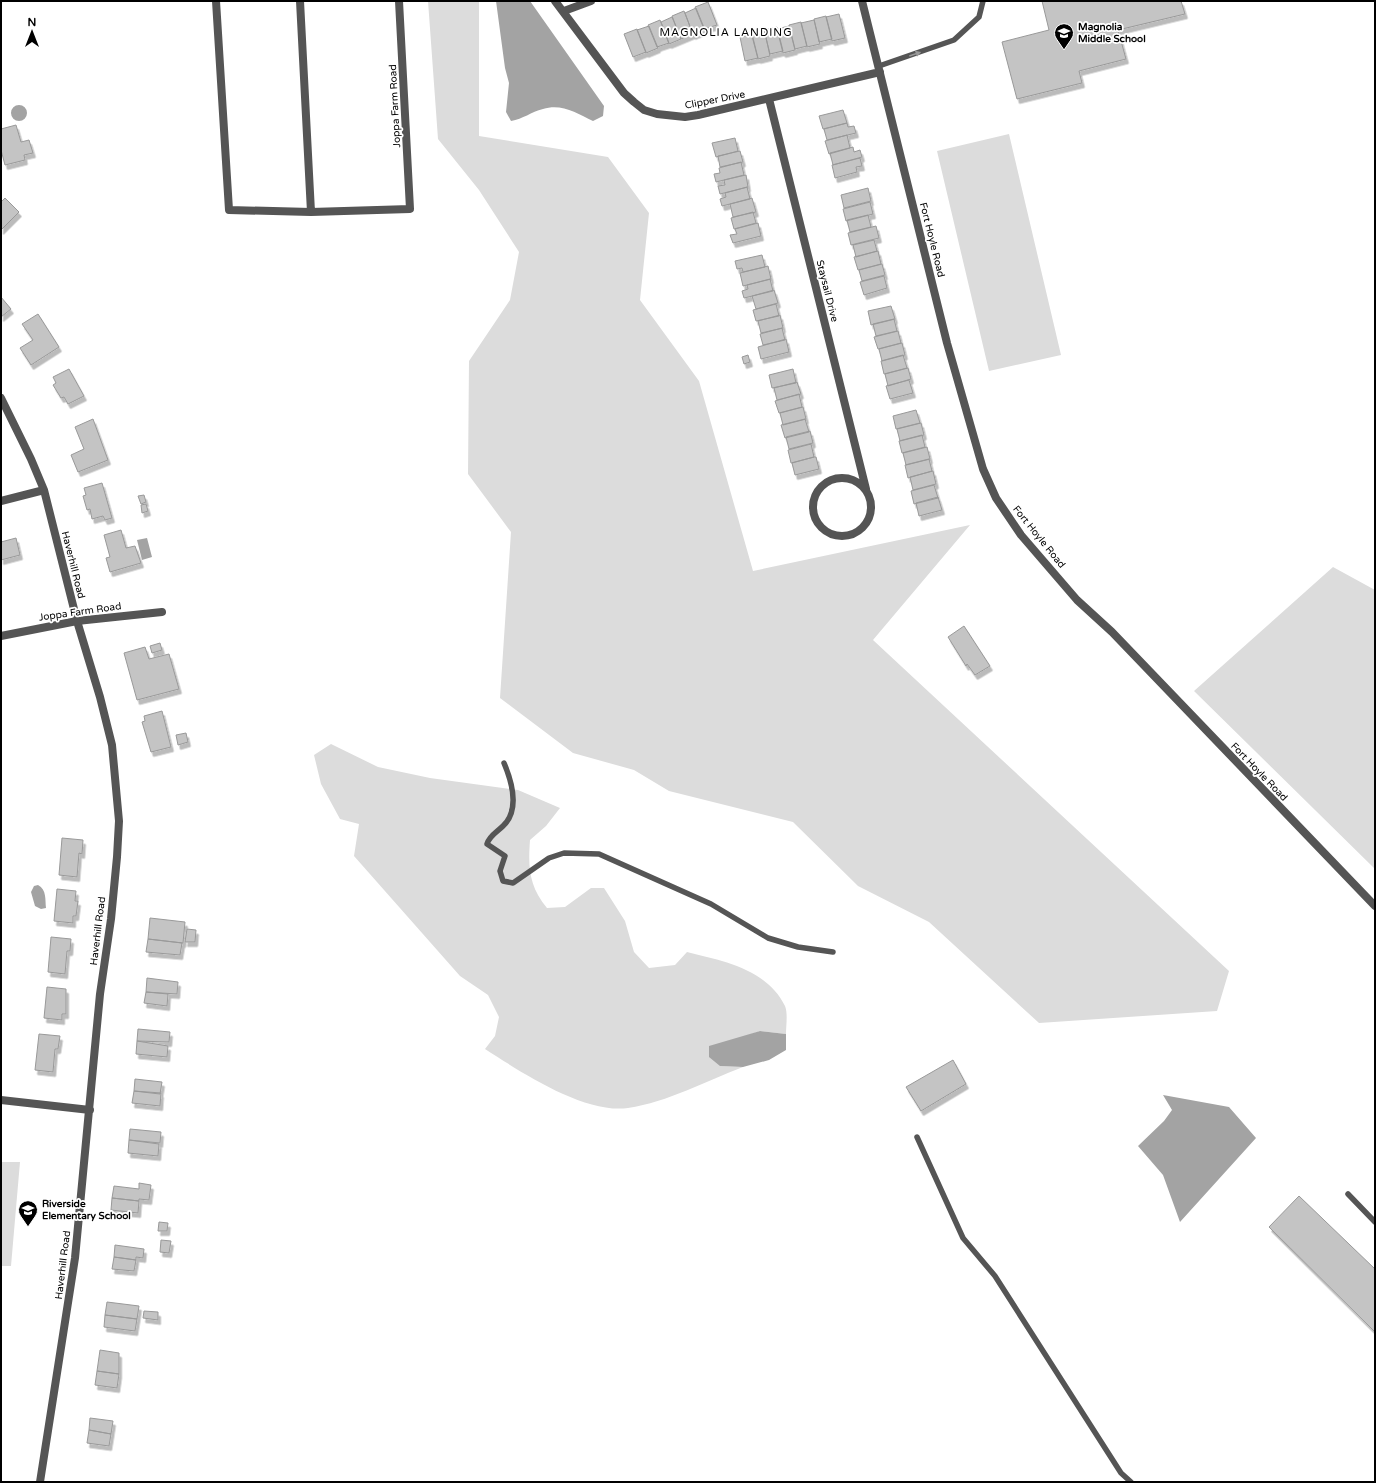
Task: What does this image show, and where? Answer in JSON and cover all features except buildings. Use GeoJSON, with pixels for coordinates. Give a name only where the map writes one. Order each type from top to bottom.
{"type":"FeatureCollection","features":[{"type":"Feature","properties":{"kind":"street"},"geometry":{"type":"LineString","coordinates":[[216,1],[228,210],[311,212],[300,1]]}},
{"type":"Feature","properties":{"kind":"street","name":"Joppa Farm Road"},"geometry":{"type":"LineString","coordinates":[[311,212],[410,209],[399,1]]}},
{"type":"Feature","properties":{"kind":"street","name":"Clipper Drive"},"geometry":{"type":"LineString","coordinates":[[555,1],[624,93],[644,110],[657,114],[686,117],[769,99],[879,69]]}},
{"type":"Feature","properties":{"kind":"street"},"geometry":{"type":"LineString","coordinates":[[564,12],[591,1]]}},
{"type":"Feature","properties":{"kind":"street","name":"Fort Hoyle Road"},"geometry":{"type":"LineString","coordinates":[[862,1],[947,343],[983,469],[996,498],[1021,535],[1077,600],[1112,632],[1375,906]]}},
{"type":"Feature","properties":{"kind":"street","name":"Staysail Drive"},"geometry":{"type":"LineString","coordinates":[[769,99],[871,507],[870,516],[859,531],[850,535],[841,536],[823,530],[817,522],[813,504],[816,494],[826,484],[839,479],[849,480],[866,489]]}},
{"type":"Feature","properties":{"kind":"street","name":"Haverhill Road"},"geometry":{"type":"LineString","coordinates":[[1,398],[26,446],[44,490],[77,621],[100,697],[112,745],[119,821],[116,865],[100,994],[75,1258],[40,1482]]}},
{"type":"Feature","properties":{"kind":"street"},"geometry":{"type":"LineString","coordinates":[[1,501],[44,490]]}},
{"type":"Feature","properties":{"kind":"street","name":"Joppa Farm Road"},"geometry":{"type":"LineString","coordinates":[[1,636],[47,625],[162,612]]}},
{"type":"Feature","properties":{"kind":"street"},"geometry":{"type":"LineString","coordinates":[[1,1100],[90,1110]]}},
{"type":"Feature","properties":{"kind":"lane"},"geometry":{"type":"LineString","coordinates":[[879,69],[954,40],[979,16],[983,1]]}},
{"type":"Feature","properties":{"kind":"lane"},"geometry":{"type":"LineString","coordinates":[[504,763],[509,776],[513,808],[509,820],[488,838],[487,844],[505,856],[500,871],[503,881],[513,883],[549,858],[564,853],[599,854],[711,904],[768,938],[798,947],[833,952]]}},
{"type":"Feature","properties":{"kind":"lane"},"geometry":{"type":"LineString","coordinates":[[917,1136],[963,1238],[995,1276],[1121,1472],[1131,1482]]}},
{"type":"Feature","properties":{"kind":"lane"},"geometry":{"type":"LineString","coordinates":[[1348,1194],[1375,1222]]}},
{"type":"Feature","properties":{"kind":"shaded area"},"geometry":{"type":"Polygon","coordinates":[[[428,1],[479,1],[479,136],[608,157],[649,213],[640,300],[699,381],[753,571],[970,525],[873,640],[1229,971],[1217,1011],[1039,1023],[929,922],[858,886],[793,822],[669,791],[634,770],[573,753],[500,698],[511,532],[468,474],[469,361],[510,300],[519,252],[479,190],[438,139],[428,1]]]}},
{"type":"Feature","properties":{"kind":"shaded area"},"geometry":{"type":"Polygon","coordinates":[[[496,1],[530,1],[604,106],[603,116],[593,121],[563,108],[550,107],[511,121],[506,112],[509,83],[505,68],[496,1]]]}},
{"type":"Feature","properties":{"kind":"shaded area"},"geometry":{"type":"Polygon","coordinates":[[[19,105],[25,107],[27,113],[25,119],[19,121],[13,119],[11,113],[13,107],[19,105]]]}},
{"type":"Feature","properties":{"kind":"shaded area"},"geometry":{"type":"Polygon","coordinates":[[[1009,134],[1061,355],[989,371],[937,151],[1009,134]]]}},
{"type":"Feature","properties":{"kind":"shaded area"},"geometry":{"type":"Polygon","coordinates":[[[147,538],[152,557],[142,560],[137,540],[147,538]]]}},
{"type":"Feature","properties":{"kind":"shaded area"},"geometry":{"type":"Polygon","coordinates":[[[1333,567],[1375,590],[1375,869],[1194,691],[1333,567]]]}},
{"type":"Feature","properties":{"kind":"shaded area"},"geometry":{"type":"Polygon","coordinates":[[[331,744],[378,767],[430,778],[518,790],[560,808],[546,826],[530,840],[529,859],[533,884],[536,892],[547,908],[565,907],[591,888],[604,888],[625,921],[634,952],[649,968],[675,965],[687,952],[743,968],[767,983],[777,993],[786,1009],[786,1034],[760,1031],[737,1039],[720,1066],[743,1067],[658,1101],[628,1108],[611,1108],[592,1105],[573,1098],[534,1079],[485,1049],[495,1036],[499,1017],[488,995],[460,976],[354,856],[359,824],[340,819],[321,784],[314,755],[331,744]]]}},
{"type":"Feature","properties":{"kind":"shaded area"},"geometry":{"type":"Polygon","coordinates":[[[38,885],[44,892],[46,908],[41,909],[35,906],[31,892],[34,886],[38,885]]]}},
{"type":"Feature","properties":{"kind":"shaded area"},"geometry":{"type":"Polygon","coordinates":[[[760,1031],[786,1034],[786,1050],[769,1060],[743,1067],[720,1066],[709,1057],[709,1046],[760,1031]]]}},
{"type":"Feature","properties":{"kind":"shaded area"},"geometry":{"type":"Polygon","coordinates":[[[1163,1095],[1229,1107],[1256,1138],[1180,1222],[1163,1175],[1138,1146],[1164,1121],[1172,1110],[1163,1095]]]}},
{"type":"Feature","properties":{"kind":"shaded area"},"geometry":{"type":"Polygon","coordinates":[[[1,1162],[20,1162],[11,1266],[1,1266],[1,1162]]]}},
{"type":"Feature","properties":{"kind":"place","name":"Magnolia Middle School"},"geometry":{"type":"Point","coordinates":[1064,50]}},
{"type":"Feature","properties":{"kind":"place","name":"Riverside Elementary School"},"geometry":{"type":"Point","coordinates":[28,1227]}},
{"type":"Feature","properties":{"kind":"district","name":"MAGNOLIA LANDING"},"geometry":{"type":"Point","coordinates":[726,32]}}]}
